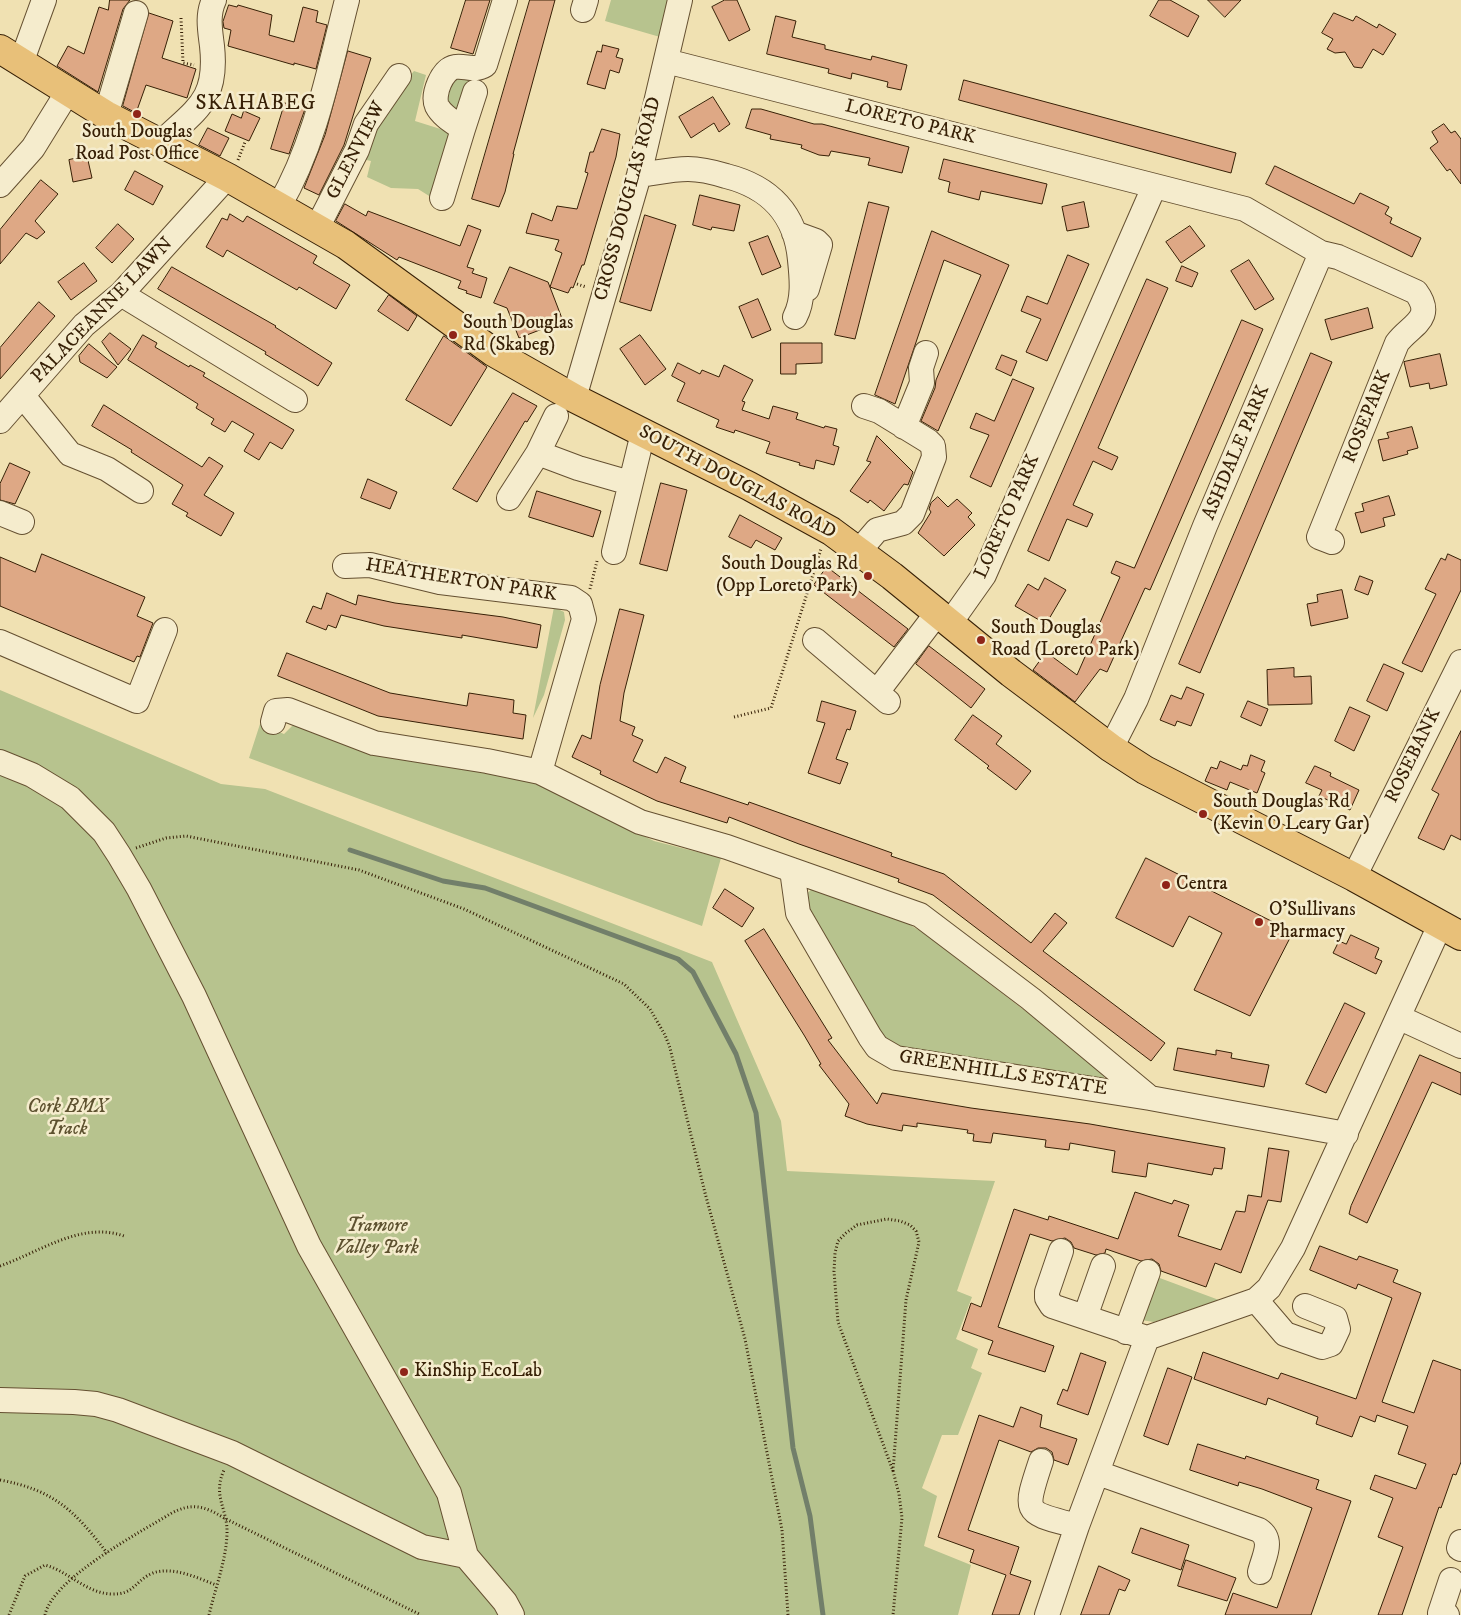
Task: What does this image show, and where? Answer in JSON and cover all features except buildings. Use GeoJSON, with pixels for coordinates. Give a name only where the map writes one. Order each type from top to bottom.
{"type":"FeatureCollection","features":[{"type":"Feature","properties":{"kind":"main road","name":"SOUTH DOUGLAS ROAD"},"geometry":{"type":"LineString","coordinates":[[10,56],[106,115],[161,143],[231,172],[279,206],[372,263],[565,407],[643,433],[749,486],[831,530],[1011,673],[1111,748],[1145,770],[1354,877],[1451,931]]}},
{"type":"Feature","properties":{"kind":"street"},"geometry":{"type":"LineString","coordinates":[[10,56],[44,0]]}},
{"type":"Feature","properties":{"kind":"street"},"geometry":{"type":"LineString","coordinates":[[161,143],[202,105],[208,93],[214,66],[209,20],[214,0]]}},
{"type":"Feature","properties":{"kind":"street"},"geometry":{"type":"LineString","coordinates":[[279,206],[294,180],[309,142],[348,0]]}},
{"type":"Feature","properties":{"kind":"street"},"geometry":{"type":"LineString","coordinates":[[463,129],[438,107],[436,101],[442,76],[447,71],[456,67],[469,69],[485,65],[505,0]]}},
{"type":"Feature","properties":{"kind":"street","name":"CROSS DOUGLAS ROAD"},"geometry":{"type":"LineString","coordinates":[[509,498],[565,407],[639,175],[680,0]]}},
{"type":"Feature","properties":{"kind":"street"},"geometry":{"type":"LineString","coordinates":[[106,115],[136,13]]}},
{"type":"Feature","properties":{"kind":"street","name":"LORETO PARK"},"geometry":{"type":"LineString","coordinates":[[666,61],[1245,209],[1321,253]]}},
{"type":"Feature","properties":{"kind":"street","name":"GLENVIEW"},"geometry":{"type":"LineString","coordinates":[[317,228],[357,150],[366,124],[399,76]]}},
{"type":"Feature","properties":{"kind":"street"},"geometry":{"type":"LineString","coordinates":[[0,185],[33,148],[67,92]]}},
{"type":"Feature","properties":{"kind":"street"},"geometry":{"type":"LineString","coordinates":[[442,198],[475,92]]}},
{"type":"Feature","properties":{"kind":"street"},"geometry":{"type":"LineString","coordinates":[[639,175],[687,169],[701,170],[746,182],[760,188],[775,200],[794,233],[800,260],[798,311]]}},
{"type":"Feature","properties":{"kind":"street","name":"PALACEANNE LAWN"},"geometry":{"type":"LineString","coordinates":[[142,491],[107,469],[70,454],[23,396],[84,325],[121,294],[231,172]]}},
{"type":"Feature","properties":{"kind":"street","name":"LORETO PARK"},"geometry":{"type":"LineString","coordinates":[[815,640],[884,698],[944,618],[984,575],[1154,187]]}},
{"type":"Feature","properties":{"kind":"street","name":"ROSEPARK"},"geometry":{"type":"LineString","coordinates":[[1321,253],[1338,257],[1416,292],[1423,304],[1422,315],[1415,326],[1397,343],[1319,537],[1332,542]]}},
{"type":"Feature","properties":{"kind":"street","name":"ASHDALE PARK"},"geometry":{"type":"LineString","coordinates":[[1111,748],[1136,699],[1205,526],[1321,253]]}},
{"type":"Feature","properties":{"kind":"street"},"geometry":{"type":"LineString","coordinates":[[121,294],[296,400]]}},
{"type":"Feature","properties":{"kind":"street"},"geometry":{"type":"LineString","coordinates":[[904,427],[922,383],[921,368],[926,353]]}},
{"type":"Feature","properties":{"kind":"street"},"geometry":{"type":"LineString","coordinates":[[0,421],[23,396]]}},
{"type":"Feature","properties":{"kind":"street"},"geometry":{"type":"LineString","coordinates":[[859,551],[877,530],[903,523],[912,514],[934,457],[933,446],[879,411],[864,406]]}},
{"type":"Feature","properties":{"kind":"street"},"geometry":{"type":"LineString","coordinates":[[606,555],[630,483],[643,433]]}},
{"type":"Feature","properties":{"kind":"street"},"geometry":{"type":"LineString","coordinates":[[538,453],[578,468],[630,483]]}},
{"type":"Feature","properties":{"kind":"street"},"geometry":{"type":"LineString","coordinates":[[0,513],[22,522]]}},
{"type":"Feature","properties":{"kind":"street","name":"HEATHERTON PARK"},"geometry":{"type":"LineString","coordinates":[[346,566],[370,564],[440,582],[571,598],[580,604],[584,619],[540,772]]}},
{"type":"Feature","properties":{"kind":"street"},"geometry":{"type":"LineString","coordinates":[[0,642],[137,701],[165,630]]}},
{"type":"Feature","properties":{"kind":"street","name":"ROSEBANK"},"geometry":{"type":"LineString","coordinates":[[1354,877],[1461,662]]}},
{"type":"Feature","properties":{"kind":"street"},"geometry":{"type":"LineString","coordinates":[[273,722],[276,711],[288,710],[374,743],[487,760],[540,772]]}},
{"type":"Feature","properties":{"kind":"street"},"geometry":{"type":"LineString","coordinates":[[0,762],[32,775],[70,798],[104,832],[119,855],[151,910],[194,996],[309,1246],[449,1493],[457,1516],[466,1556],[505,1602],[512,1615]]}},
{"type":"Feature","properties":{"kind":"street","name":"GREENHILLS ESTATE"},"geometry":{"type":"LineString","coordinates":[[540,772],[640,822],[727,847],[920,916],[1031,999],[1150,1098]]}},
{"type":"Feature","properties":{"kind":"street","name":"GREENHILLS ESTATE"},"geometry":{"type":"LineString","coordinates":[[792,870],[798,913],[870,1037],[886,1053],[896,1058],[1150,1098],[1346,1134]]}},
{"type":"Feature","properties":{"kind":"street"},"geometry":{"type":"LineString","coordinates":[[1061,1251],[1047,1292],[1047,1298],[1052,1306],[1137,1335],[1256,1300],[1269,1288],[1305,1221],[1398,1017],[1451,931]]}},
{"type":"Feature","properties":{"kind":"street"},"geometry":{"type":"LineString","coordinates":[[1398,1017],[1461,1046]]}},
{"type":"Feature","properties":{"kind":"street"},"geometry":{"type":"LineString","coordinates":[[1084,1317],[1103,1266]]}},
{"type":"Feature","properties":{"kind":"street"},"geometry":{"type":"LineString","coordinates":[[1047,1615],[1098,1473],[1137,1335],[1148,1272]]}},
{"type":"Feature","properties":{"kind":"street"},"geometry":{"type":"LineString","coordinates":[[1256,1300],[1285,1334],[1322,1347],[1331,1344],[1338,1329],[1335,1318],[1305,1306]]}},
{"type":"Feature","properties":{"kind":"street"},"geometry":{"type":"LineString","coordinates":[[0,1400],[74,1402],[96,1404],[118,1410],[232,1453],[422,1547],[466,1556]]}},
{"type":"Feature","properties":{"kind":"street"},"geometry":{"type":"LineString","coordinates":[[1040,1461],[1029,1498],[1031,1510],[1037,1516],[1078,1526]]}},
{"type":"Feature","properties":{"kind":"street"},"geometry":{"type":"LineString","coordinates":[[1098,1473],[1266,1534],[1268,1542],[1260,1572]]}},
{"type":"Feature","properties":{"kind":"street"},"geometry":{"type":"LineString","coordinates":[[1461,1542],[1459,1548],[1461,1549]]}},
{"type":"Feature","properties":{"kind":"street"},"geometry":{"type":"LineString","coordinates":[[1447,1615],[1440,1613],[1451,1580]]}},
{"type":"Feature","properties":{"kind":"path"},"geometry":{"type":"LineString","coordinates":[[231,172],[245,142]]}},
{"type":"Feature","properties":{"kind":"path"},"geometry":{"type":"LineString","coordinates":[[734,717],[771,708],[818,556],[831,530]]}},
{"type":"Feature","properties":{"kind":"path"},"geometry":{"type":"LineString","coordinates":[[589,593],[606,555]]}},
{"type":"Feature","properties":{"kind":"path"},"geometry":{"type":"LineString","coordinates":[[119,855],[147,843],[166,838],[186,836],[359,870],[464,909],[570,957],[624,984],[650,1008],[670,1048],[705,1193],[745,1339],[782,1530],[788,1615]]}},
{"type":"Feature","properties":{"kind":"path"},"geometry":{"type":"LineString","coordinates":[[893,1471],[906,1300],[919,1242],[916,1231],[910,1225],[900,1220],[887,1219],[857,1225],[846,1232],[838,1241],[834,1271],[838,1322],[893,1471],[899,1494],[902,1518],[893,1615]]}},
{"type":"Feature","properties":{"kind":"path"},"geometry":{"type":"LineString","coordinates":[[0,1266],[80,1234],[109,1231],[124,1236]]}},
{"type":"Feature","properties":{"kind":"path"},"geometry":{"type":"LineString","coordinates":[[0,1480],[33,1489],[57,1500],[78,1516],[108,1553]]}},
{"type":"Feature","properties":{"kind":"path"},"geometry":{"type":"LineString","coordinates":[[209,1615],[226,1540],[218,1483]]}},
{"type":"Feature","properties":{"kind":"path"},"geometry":{"type":"LineString","coordinates":[[45,1615],[72,1578],[182,1507],[194,1505],[209,1508],[224,1518],[421,1615]]}},
{"type":"Feature","properties":{"kind":"path"},"geometry":{"type":"LineString","coordinates":[[9,1615],[25,1576],[45,1565],[59,1569],[92,1589],[108,1594],[123,1594],[135,1588],[154,1573],[166,1571],[184,1574],[216,1585]]}},
{"type":"Feature","properties":{"kind":"green space"},"geometry":{"type":"Polygon","coordinates":[[[611,0],[669,0],[660,37],[605,21],[611,0]]]}},
{"type":"Feature","properties":{"kind":"green space"},"geometry":{"type":"Polygon","coordinates":[[[414,71],[426,75],[415,121],[450,132],[434,199],[418,189],[391,188],[367,177],[371,161],[357,158],[374,117],[414,71]]]}},
{"type":"Feature","properties":{"kind":"green space"},"geometry":{"type":"Polygon","coordinates":[[[460,73],[485,83],[484,88],[462,111],[450,113],[447,95],[452,75],[460,73]]]}},
{"type":"Feature","properties":{"kind":"green space"},"geometry":{"type":"Polygon","coordinates":[[[554,607],[564,612],[565,620],[544,695],[533,718],[554,607]]]}},
{"type":"Feature","properties":{"kind":"green space","name":"Tramore Valley Park"},"geometry":{"type":"Polygon","coordinates":[[[0,690],[221,784],[265,789],[712,962],[781,1121],[787,1171],[995,1181],[957,1291],[972,1297],[956,1339],[978,1349],[971,1368],[982,1373],[958,1435],[942,1435],[922,1488],[937,1496],[924,1546],[971,1565],[958,1615],[0,1615],[0,690]]]}},
{"type":"Feature","properties":{"kind":"green space"},"geometry":{"type":"Polygon","coordinates":[[[295,723],[530,781],[654,841],[721,858],[702,926],[249,758],[260,724],[284,734],[295,723]]]}},
{"type":"Feature","properties":{"kind":"green space"},"geometry":{"type":"Polygon","coordinates":[[[812,889],[905,922],[922,932],[1101,1069],[1104,1072],[1104,1078],[1100,1081],[897,1050],[886,1044],[803,900],[804,896],[812,889]]]}},
{"type":"Feature","properties":{"kind":"green space"},"geometry":{"type":"Polygon","coordinates":[[[1157,1277],[1219,1300],[1154,1322],[1141,1320],[1157,1277]]]}},
{"type":"Feature","properties":{"kind":"waterway"},"geometry":{"type":"LineString","coordinates":[[350,850],[443,881],[485,888],[678,959],[693,972],[736,1054],[756,1113],[793,1448],[810,1516],[823,1615]]}},
{"type":"Feature","properties":{"kind":"place","name":"South Douglas Road Post Office"},"geometry":{"type":"Point","coordinates":[137,114]}},
{"type":"Feature","properties":{"kind":"place","name":"South Douglas Rd (Skabeg)"},"geometry":{"type":"Point","coordinates":[453,335]}},
{"type":"Feature","properties":{"kind":"place","name":"South Douglas Rd (Opp Loreto Park)"},"geometry":{"type":"Point","coordinates":[868,576]}},
{"type":"Feature","properties":{"kind":"place","name":"South Douglas Road (Loreto Park)"},"geometry":{"type":"Point","coordinates":[981,640]}},
{"type":"Feature","properties":{"kind":"place","name":"South Douglas Rd (Kevin O Leary Gar)"},"geometry":{"type":"Point","coordinates":[1203,814]}},
{"type":"Feature","properties":{"kind":"place","name":"Centra"},"geometry":{"type":"Point","coordinates":[1166,885]}},
{"type":"Feature","properties":{"kind":"place","name":"O'Sullivans Pharmacy"},"geometry":{"type":"Point","coordinates":[1259,922]}},
{"type":"Feature","properties":{"kind":"place","name":"KinShip EcoLab"},"geometry":{"type":"Point","coordinates":[404,1372]}},
{"type":"Feature","properties":{"kind":"district","name":"SKAHABEG"},"geometry":{"type":"Point","coordinates":[256,105]}},
{"type":"Feature","properties":{"kind":"park label","name":"Cork BMX Track"},"geometry":{"type":"Point","coordinates":[67,1119]}}]}
